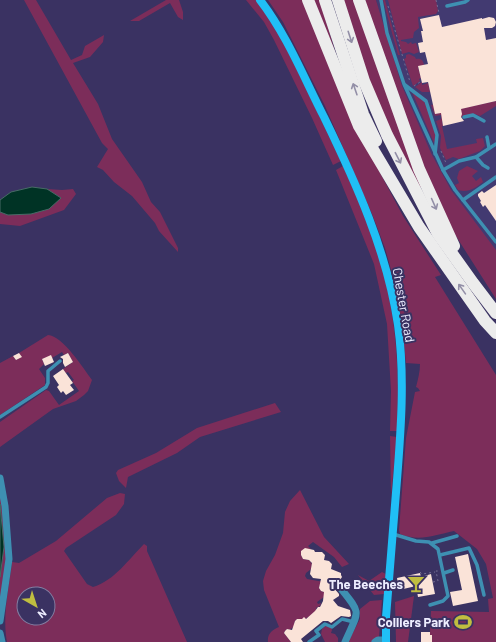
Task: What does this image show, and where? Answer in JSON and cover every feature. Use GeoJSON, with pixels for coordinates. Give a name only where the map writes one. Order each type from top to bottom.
{"type":"FeatureCollection","features":[{"type":"Feature","properties":{"kind":"highway"},"geometry":{"type":"LineString","coordinates":[[308,0],[359,126],[419,227],[485,321],[496,333]]}},
{"type":"Feature","properties":{"kind":"highway"},"geometry":{"type":"LineString","coordinates":[[324,0],[363,114],[404,202]]}},
{"type":"Feature","properties":{"kind":"highway"},"geometry":{"type":"LineString","coordinates":[[338,0],[364,81],[387,135],[438,234],[472,283],[496,313]]}},
{"type":"Feature","properties":{"kind":"highway"},"geometry":{"type":"LineString","coordinates":[[359,0],[419,169],[443,225],[472,283]]}},
{"type":"Feature","properties":{"kind":"main road","name":"Chester Road"},"geometry":{"type":"LineString","coordinates":[[260,0],[277,24],[337,145],[366,211],[388,273],[398,325],[402,415],[386,616],[386,641]]}},
{"type":"Feature","properties":{"kind":"street"},"geometry":{"type":"LineString","coordinates":[[0,478],[5,506],[9,559],[0,621]]}},
{"type":"Feature","properties":{"kind":"street"},"geometry":{"type":"LineString","coordinates":[[338,585],[357,609],[355,622],[345,642]]}},
{"type":"Feature","properties":{"kind":"street"},"geometry":{"type":"LineString","coordinates":[[0,633],[2,642]]}},
{"type":"Feature","properties":{"kind":"street"},"geometry":{"type":"LineString","coordinates":[[375,642],[378,640],[386,641]]}},
{"type":"Feature","properties":{"kind":"lane"},"geometry":{"type":"LineString","coordinates":[[381,0],[387,33],[404,84],[435,155],[463,200],[496,242]]}},
{"type":"Feature","properties":{"kind":"lane"},"geometry":{"type":"LineString","coordinates":[[447,6],[469,2]]}},
{"type":"Feature","properties":{"kind":"lane"},"geometry":{"type":"LineString","coordinates":[[404,84],[426,101],[436,131],[437,144],[435,155]]}},
{"type":"Feature","properties":{"kind":"lane"},"geometry":{"type":"LineString","coordinates":[[464,117],[474,116],[484,121]]}},
{"type":"Feature","properties":{"kind":"lane"},"geometry":{"type":"LineString","coordinates":[[487,137],[489,148]]}},
{"type":"Feature","properties":{"kind":"lane"},"geometry":{"type":"LineString","coordinates":[[443,170],[459,161],[476,157],[496,144]]}},
{"type":"Feature","properties":{"kind":"lane"},"geometry":{"type":"LineString","coordinates":[[476,157],[482,165],[488,168]]}},
{"type":"Feature","properties":{"kind":"lane"},"geometry":{"type":"LineString","coordinates":[[463,200],[496,178]]}},
{"type":"Feature","properties":{"kind":"lane"},"geometry":{"type":"LineString","coordinates":[[0,417],[46,387],[48,383],[48,371],[60,361]]}},
{"type":"Feature","properties":{"kind":"lane"},"geometry":{"type":"LineString","coordinates":[[392,534],[416,541],[432,543],[457,536]]}},
{"type":"Feature","properties":{"kind":"lane"},"geometry":{"type":"LineString","coordinates":[[430,605],[443,601],[448,596],[442,572],[440,555],[438,549],[432,543]]}},
{"type":"Feature","properties":{"kind":"lane"},"geometry":{"type":"LineString","coordinates":[[440,555],[469,548],[478,565],[484,595]]}},
{"type":"Feature","properties":{"kind":"lane"},"geometry":{"type":"LineString","coordinates":[[442,572],[453,570]]}},
{"type":"Feature","properties":{"kind":"lane"},"geometry":{"type":"LineString","coordinates":[[310,642],[319,635],[316,631],[325,624],[332,627],[342,619],[355,622]]}},
{"type":"Feature","properties":{"kind":"path"},"geometry":{"type":"LineString","coordinates":[[436,0],[439,13]]}},
{"type":"Feature","properties":{"kind":"path"},"geometry":{"type":"LineString","coordinates":[[388,6],[411,84],[414,87],[420,82]]}},
{"type":"Feature","properties":{"kind":"path"},"geometry":{"type":"LineString","coordinates":[[437,144],[449,167]]}},
{"type":"Feature","properties":{"kind":"path"},"geometry":{"type":"LineString","coordinates":[[433,582],[438,581],[436,571]]}},
{"type":"Feature","properties":{"kind":"path"},"geometry":{"type":"LineString","coordinates":[[420,572],[422,574],[436,571],[442,572]]}},
{"type":"Feature","properties":{"kind":"shaded area"},"geometry":{"type":"Polygon","coordinates":[[[24,0],[36,0],[71,60],[82,55],[85,46],[104,35],[103,42],[90,57],[73,63],[98,104],[112,139],[142,182],[151,202],[160,212],[178,248],[178,252],[159,231],[155,223],[132,196],[114,182],[103,170],[97,167],[108,149],[102,143],[24,0]]]}},
{"type":"Feature","properties":{"kind":"shaded area"},"geometry":{"type":"Polygon","coordinates":[[[166,0],[179,0],[183,12],[183,20],[178,17],[170,3],[139,21],[130,21],[166,0]]]}},
{"type":"Feature","properties":{"kind":"shaded area"},"geometry":{"type":"Polygon","coordinates":[[[246,0],[257,0],[282,39],[341,161],[333,165],[274,40],[264,22],[246,0]]]}},
{"type":"Feature","properties":{"kind":"shaded area"},"geometry":{"type":"Polygon","coordinates":[[[268,0],[303,0],[361,137],[403,216],[441,275],[435,277],[496,375],[496,642],[421,642],[430,632],[431,611],[489,612],[488,599],[493,598],[486,564],[477,549],[454,531],[420,538],[400,534],[399,530],[406,438],[415,392],[420,391],[416,387],[420,364],[406,363],[401,317],[393,277],[385,248],[372,214],[325,106],[283,22],[268,0]]]}},
{"type":"Feature","properties":{"kind":"shaded area"},"geometry":{"type":"Polygon","coordinates":[[[310,0],[320,0],[336,55],[310,0]]]}},
{"type":"Feature","properties":{"kind":"shaded area"},"geometry":{"type":"Polygon","coordinates":[[[341,0],[354,0],[422,186],[417,189],[378,108],[341,0]]]}},
{"type":"Feature","properties":{"kind":"shaded area"},"geometry":{"type":"Polygon","coordinates":[[[365,0],[376,0],[402,86],[431,153],[451,190],[496,250],[496,299],[447,222],[422,170],[365,0]]]}},
{"type":"Feature","properties":{"kind":"shaded area"},"geometry":{"type":"Polygon","coordinates":[[[376,0],[496,0],[496,255],[473,227],[423,149],[400,88],[376,0]]]}},
{"type":"Feature","properties":{"kind":"shaded area"},"geometry":{"type":"Polygon","coordinates":[[[383,0],[385,0],[400,55],[398,55],[383,0]]]}},
{"type":"Feature","properties":{"kind":"shaded area"},"geometry":{"type":"Polygon","coordinates":[[[388,0],[436,0],[438,11],[436,14],[418,17],[419,28],[414,32],[413,38],[401,40],[408,44],[411,42],[412,44],[416,43],[419,52],[414,54],[409,52],[402,54],[388,0]]]}},
{"type":"Feature","properties":{"kind":"shaded area"},"geometry":{"type":"Polygon","coordinates":[[[409,54],[416,59],[422,60],[424,65],[418,67],[421,78],[419,79],[420,81],[413,86],[404,59],[406,58],[406,55],[409,54]]]}},
{"type":"Feature","properties":{"kind":"shaded area"},"geometry":{"type":"Polygon","coordinates":[[[422,82],[422,85],[428,83],[430,92],[422,92],[415,87],[422,82]]]}},
{"type":"Feature","properties":{"kind":"shaded area"},"geometry":{"type":"Polygon","coordinates":[[[412,92],[425,103],[436,135],[434,143],[412,92]]]}},
{"type":"Feature","properties":{"kind":"shaded area"},"geometry":{"type":"Polygon","coordinates":[[[496,101],[496,106],[480,116],[475,114],[442,121],[447,149],[477,143],[476,139],[483,138],[485,146],[480,151],[459,159],[453,157],[446,160],[440,148],[441,136],[436,121],[441,119],[441,115],[435,116],[431,105],[436,104],[437,108],[434,109],[435,114],[496,101]]]}},
{"type":"Feature","properties":{"kind":"shaded area"},"geometry":{"type":"Polygon","coordinates":[[[343,166],[375,243],[388,292],[396,344],[398,396],[397,431],[390,431],[391,391],[387,324],[374,264],[336,170],[343,166]]]}},
{"type":"Feature","properties":{"kind":"shaded area"},"geometry":{"type":"Polygon","coordinates":[[[467,166],[478,171],[472,176],[476,181],[481,177],[483,182],[469,190],[458,190],[455,185],[459,183],[457,178],[459,171],[467,166]]]}},
{"type":"Feature","properties":{"kind":"shaded area"},"geometry":{"type":"Polygon","coordinates":[[[32,187],[47,189],[61,198],[49,209],[31,214],[8,215],[0,212],[0,200],[11,192],[32,187]]]}},
{"type":"Feature","properties":{"kind":"shaded area"},"geometry":{"type":"Polygon","coordinates":[[[47,189],[73,189],[76,194],[64,210],[20,226],[0,224],[0,212],[8,215],[61,198],[47,189]]]}},
{"type":"Feature","properties":{"kind":"shaded area"},"geometry":{"type":"Polygon","coordinates":[[[48,335],[60,341],[66,347],[92,380],[88,391],[76,401],[53,409],[0,447],[0,422],[46,390],[49,391],[59,405],[79,391],[72,381],[74,380],[68,372],[66,373],[63,369],[73,362],[68,353],[64,355],[62,352],[52,358],[51,356],[42,359],[44,364],[39,369],[45,378],[45,385],[0,415],[0,363],[13,356],[16,360],[21,357],[19,353],[48,335]]]}},
{"type":"Feature","properties":{"kind":"shaded area"},"geometry":{"type":"Polygon","coordinates":[[[275,403],[281,412],[200,437],[177,453],[128,477],[126,488],[119,481],[116,473],[118,470],[156,453],[197,428],[275,403]]]}},
{"type":"Feature","properties":{"kind":"shaded area"},"geometry":{"type":"Polygon","coordinates":[[[390,436],[397,437],[391,496],[390,436]]]}},
{"type":"Feature","properties":{"kind":"shaded area"},"geometry":{"type":"Polygon","coordinates":[[[0,484],[7,559],[0,610],[0,577],[4,547],[0,504],[0,484]]]}},
{"type":"Feature","properties":{"kind":"shaded area"},"geometry":{"type":"Polygon","coordinates":[[[300,490],[324,537],[349,564],[342,567],[334,557],[313,542],[308,546],[311,549],[301,551],[303,559],[309,560],[312,564],[311,569],[305,576],[307,579],[324,582],[319,588],[324,592],[324,597],[317,602],[318,604],[321,603],[320,606],[316,608],[316,611],[305,618],[297,619],[294,624],[295,626],[285,631],[284,633],[291,642],[268,642],[270,633],[279,627],[264,590],[263,581],[283,533],[285,512],[290,501],[300,490]]]}},
{"type":"Feature","properties":{"kind":"shaded area"},"geometry":{"type":"Polygon","coordinates":[[[120,493],[125,494],[124,504],[116,515],[66,548],[64,551],[87,584],[93,587],[108,580],[127,563],[144,544],[147,546],[147,551],[187,642],[7,642],[5,622],[12,562],[19,563],[56,541],[107,498],[120,493]]]}},
{"type":"Feature","properties":{"kind":"shaded area"},"geometry":{"type":"Polygon","coordinates":[[[0,504],[4,547],[0,577],[0,504]]]}},
{"type":"Feature","properties":{"kind":"shaded area"},"geometry":{"type":"Polygon","coordinates":[[[382,572],[386,574],[384,594],[374,595],[358,575],[369,581],[382,572]]]}},
{"type":"Feature","properties":{"kind":"shaded area"},"geometry":{"type":"Polygon","coordinates":[[[414,596],[408,642],[396,642],[395,602],[414,596]]]}},
{"type":"Feature","properties":{"kind":"shaded area"},"geometry":{"type":"Polygon","coordinates":[[[382,600],[379,637],[372,642],[348,642],[360,619],[360,609],[370,601],[382,600]]]}},
{"type":"Feature","properties":{"kind":"shaded area"},"geometry":{"type":"Polygon","coordinates":[[[325,626],[331,627],[331,633],[335,634],[338,638],[338,642],[325,642],[321,634],[322,629],[325,626]]]}},
{"type":"Feature","properties":{"kind":"building"},"geometry":{"type":"Polygon","coordinates":[[[439,15],[442,27],[489,17],[494,18],[496,22],[495,26],[492,28],[484,28],[486,40],[496,38],[496,101],[461,109],[461,117],[464,121],[443,126],[441,113],[435,114],[428,82],[422,83],[418,66],[428,64],[425,52],[420,53],[418,43],[423,42],[421,31],[423,31],[420,19],[439,15]]]}},
{"type":"Feature","properties":{"kind":"building"},"geometry":{"type":"Polygon","coordinates":[[[496,185],[496,221],[485,205],[483,207],[478,194],[482,191],[484,193],[496,185]]]}},
{"type":"Feature","properties":{"kind":"building"},"geometry":{"type":"Polygon","coordinates":[[[19,353],[22,357],[16,360],[13,356],[19,353]]]}},
{"type":"Feature","properties":{"kind":"building"},"geometry":{"type":"Polygon","coordinates":[[[68,353],[73,362],[65,367],[63,359],[60,357],[68,353]]]}},
{"type":"Feature","properties":{"kind":"building"},"geometry":{"type":"Polygon","coordinates":[[[51,355],[54,362],[45,366],[42,359],[51,355]]]}},
{"type":"Feature","properties":{"kind":"building"},"geometry":{"type":"Polygon","coordinates":[[[63,369],[73,383],[70,385],[74,390],[66,395],[63,391],[61,393],[57,387],[59,385],[53,376],[63,369]]]}},
{"type":"Feature","properties":{"kind":"building"},"geometry":{"type":"Polygon","coordinates":[[[305,548],[314,550],[315,552],[322,552],[325,555],[324,560],[329,561],[332,564],[331,569],[341,573],[342,577],[340,580],[336,579],[333,584],[339,596],[333,600],[338,606],[350,610],[351,616],[341,616],[331,623],[328,621],[323,621],[301,639],[303,642],[291,642],[284,633],[285,631],[287,629],[292,630],[297,619],[302,619],[304,617],[306,619],[318,607],[320,607],[323,601],[324,592],[319,588],[321,579],[313,578],[310,574],[312,563],[309,560],[303,559],[301,555],[301,551],[305,548]]]}},
{"type":"Feature","properties":{"kind":"building"},"geometry":{"type":"Polygon","coordinates":[[[468,554],[478,601],[453,606],[450,592],[462,590],[455,557],[468,554]]]}},
{"type":"Feature","properties":{"kind":"building","name":"The Beeches"},"geometry":{"type":"Polygon","coordinates":[[[420,573],[421,577],[431,574],[435,594],[418,597],[416,586],[399,590],[397,578],[420,573]]]}},
{"type":"Feature","properties":{"kind":"building"},"geometry":{"type":"Polygon","coordinates":[[[421,632],[430,632],[430,635],[432,635],[432,642],[421,642],[421,632]]]}},
{"type":"Feature","properties":{"kind":"place","name":"The Beeches"},"geometry":{"type":"Point","coordinates":[416,584]}},
{"type":"Feature","properties":{"kind":"place","name":"Colliers Park"},"geometry":{"type":"Point","coordinates":[463,622]}}]}
